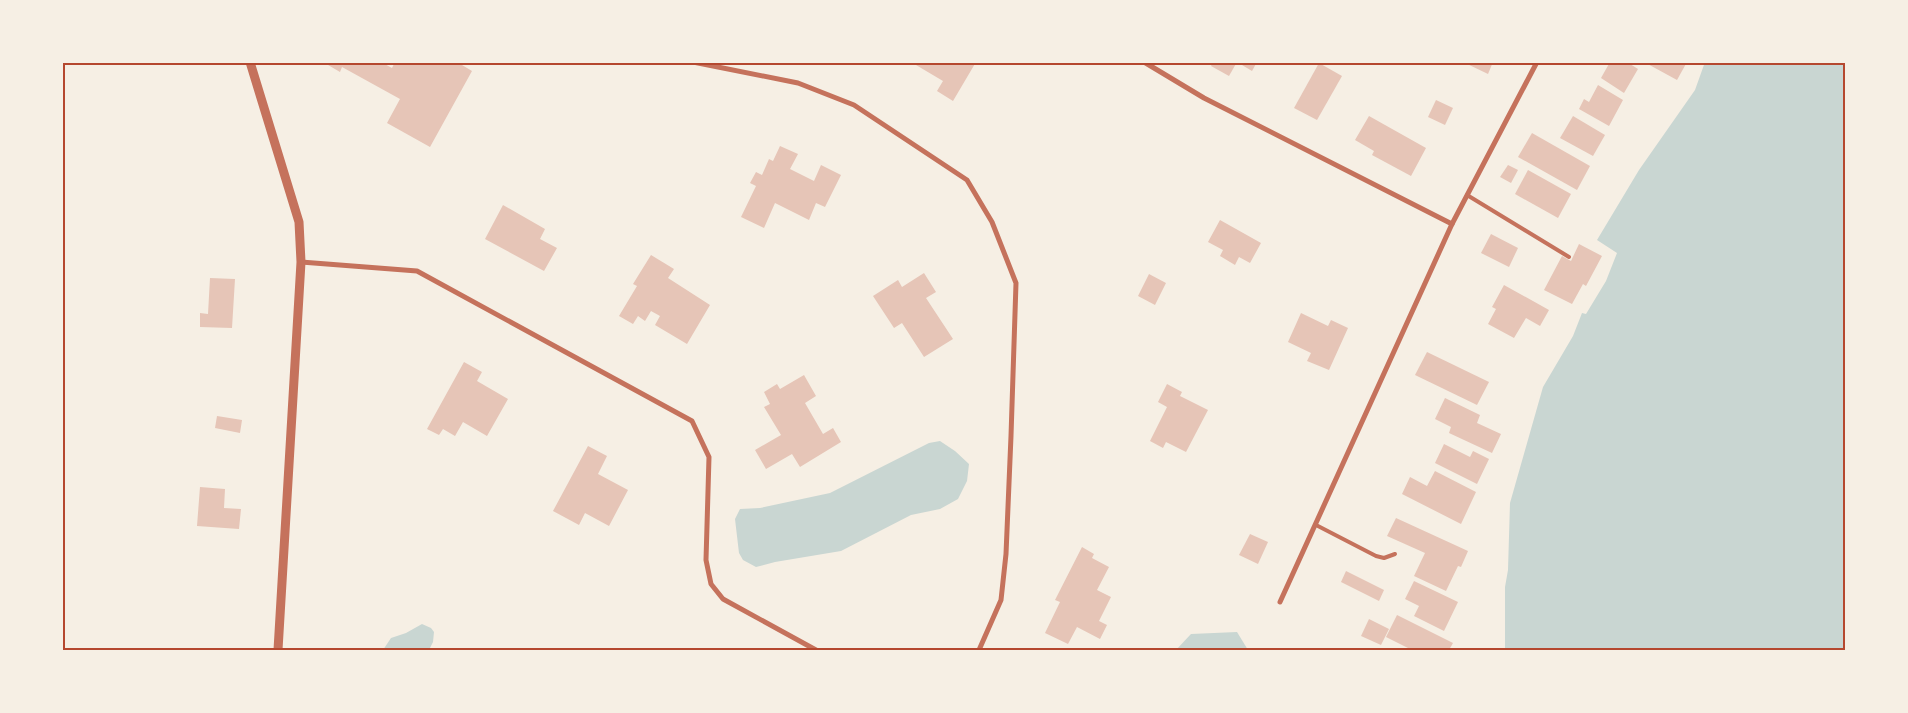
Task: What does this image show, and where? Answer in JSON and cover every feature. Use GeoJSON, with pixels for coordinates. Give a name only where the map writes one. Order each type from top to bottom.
{"type":"FeatureCollection","features":[{"type":"Feature","properties":{"kind":"street"},"geometry":{"type":"LineString","coordinates":[[250,62],[299,222],[302,262],[278,650]]}},
{"type":"Feature","properties":{"kind":"street"},"geometry":{"type":"LineString","coordinates":[[693,62],[798,83],[854,105],[967,180],[992,222],[1016,283],[1006,554],[1001,600],[979,650]]}},
{"type":"Feature","properties":{"kind":"street"},"geometry":{"type":"LineString","coordinates":[[1144,62],[1204,98],[1452,224]]}},
{"type":"Feature","properties":{"kind":"street"},"geometry":{"type":"LineString","coordinates":[[1280,602],[1452,224],[1537,62]]}},
{"type":"Feature","properties":{"kind":"street"},"geometry":{"type":"LineString","coordinates":[[302,262],[417,271],[692,421],[709,457],[706,560],[711,584],[723,599],[816,650]]}},
{"type":"Feature","properties":{"kind":"lane"},"geometry":{"type":"LineString","coordinates":[[1467,195],[1569,257]]}},
{"type":"Feature","properties":{"kind":"lane"},"geometry":{"type":"LineString","coordinates":[[1316,525],[1376,556],[1384,558],[1395,554]]}},
{"type":"Feature","properties":{"kind":"shaded area"},"geometry":{"type":"Polygon","coordinates":[[[1705,62],[1845,63],[1845,650],[1505,650],[1505,587],[1508,570],[1510,503],[1543,387],[1573,336],[1582,313],[1586,314],[1606,281],[1617,253],[1597,240],[1639,170],[1695,90],[1705,62]]]}},
{"type":"Feature","properties":{"kind":"shaded area"},"geometry":{"type":"Polygon","coordinates":[[[940,441],[969,464],[967,481],[958,499],[940,509],[911,515],[841,551],[756,567],[743,560],[739,553],[735,519],[740,509],[760,508],[830,493],[929,443],[940,441]]]}},
{"type":"Feature","properties":{"kind":"shaded area"},"geometry":{"type":"Polygon","coordinates":[[[422,624],[431,628],[434,632],[433,642],[429,650],[383,650],[391,638],[406,633],[422,624]]]}},
{"type":"Feature","properties":{"kind":"shaded area"},"geometry":{"type":"Polygon","coordinates":[[[1237,632],[1248,650],[1176,650],[1191,634],[1237,632]]]}},
{"type":"Feature","properties":{"kind":"building"},"geometry":{"type":"Polygon","coordinates":[[[323,62],[381,62],[392,68],[395,62],[457,62],[472,71],[430,147],[387,123],[400,99],[342,67],[340,72],[323,62]]]}},
{"type":"Feature","properties":{"kind":"building"},"geometry":{"type":"Polygon","coordinates":[[[917,62],[976,62],[953,101],[937,91],[943,81],[916,65],[917,62]]]}},
{"type":"Feature","properties":{"kind":"building"},"geometry":{"type":"Polygon","coordinates":[[[1213,62],[1237,62],[1229,76],[1211,66],[1213,62]]]}},
{"type":"Feature","properties":{"kind":"building"},"geometry":{"type":"Polygon","coordinates":[[[1237,62],[1257,62],[1252,71],[1237,62]]]}},
{"type":"Feature","properties":{"kind":"building"},"geometry":{"type":"Polygon","coordinates":[[[1463,62],[1493,62],[1488,74],[1463,62]]]}},
{"type":"Feature","properties":{"kind":"building"},"geometry":{"type":"Polygon","coordinates":[[[1610,62],[1627,62],[1638,69],[1624,93],[1601,78],[1610,62]]]}},
{"type":"Feature","properties":{"kind":"building"},"geometry":{"type":"Polygon","coordinates":[[[1644,62],[1687,62],[1677,80],[1644,62]]]}},
{"type":"Feature","properties":{"kind":"building"},"geometry":{"type":"Polygon","coordinates":[[[1319,63],[1342,76],[1317,120],[1294,108],[1319,63]]]}},
{"type":"Feature","properties":{"kind":"building"},"geometry":{"type":"Polygon","coordinates":[[[1598,85],[1623,100],[1609,126],[1579,109],[1584,99],[1589,102],[1598,85]]]}},
{"type":"Feature","properties":{"kind":"building"},"geometry":{"type":"Polygon","coordinates":[[[1436,100],[1453,108],[1445,125],[1428,117],[1436,100]]]}},
{"type":"Feature","properties":{"kind":"building"},"geometry":{"type":"Polygon","coordinates":[[[1369,116],[1426,148],[1411,176],[1372,155],[1374,151],[1355,140],[1369,116]]]}},
{"type":"Feature","properties":{"kind":"building"},"geometry":{"type":"Polygon","coordinates":[[[1573,116],[1605,135],[1593,156],[1560,138],[1573,116]]]}},
{"type":"Feature","properties":{"kind":"building"},"geometry":{"type":"Polygon","coordinates":[[[1532,133],[1590,166],[1577,190],[1518,157],[1532,133]]]}},
{"type":"Feature","properties":{"kind":"building"},"geometry":{"type":"Polygon","coordinates":[[[780,146],[798,154],[790,169],[814,181],[821,165],[841,175],[825,207],[816,203],[809,220],[775,203],[764,228],[741,217],[756,186],[750,183],[756,172],[762,175],[769,159],[773,161],[780,146]]]}},
{"type":"Feature","properties":{"kind":"building"},"geometry":{"type":"Polygon","coordinates":[[[1508,165],[1518,170],[1511,183],[1500,177],[1508,165]]]}},
{"type":"Feature","properties":{"kind":"building"},"geometry":{"type":"Polygon","coordinates":[[[1528,170],[1571,194],[1558,218],[1515,194],[1528,170]]]}},
{"type":"Feature","properties":{"kind":"building"},"geometry":{"type":"Polygon","coordinates":[[[503,205],[545,229],[540,239],[557,248],[544,271],[485,239],[503,205]]]}},
{"type":"Feature","properties":{"kind":"building"},"geometry":{"type":"Polygon","coordinates":[[[1220,220],[1261,243],[1250,263],[1239,257],[1235,265],[1220,256],[1223,250],[1208,242],[1220,220]]]}},
{"type":"Feature","properties":{"kind":"building"},"geometry":{"type":"Polygon","coordinates":[[[1491,234],[1518,248],[1509,267],[1481,253],[1491,234]]]}},
{"type":"Feature","properties":{"kind":"building"},"geometry":{"type":"Polygon","coordinates":[[[1579,244],[1602,256],[1586,286],[1583,284],[1572,304],[1544,290],[1562,256],[1571,261],[1579,244]]]}},
{"type":"Feature","properties":{"kind":"building"},"geometry":{"type":"Polygon","coordinates":[[[651,255],[674,269],[668,278],[710,305],[687,344],[655,325],[660,316],[651,311],[645,321],[638,316],[633,324],[619,316],[637,286],[633,284],[651,255]]]}},
{"type":"Feature","properties":{"kind":"building"},"geometry":{"type":"Polygon","coordinates":[[[924,273],[936,292],[926,298],[953,339],[924,357],[902,323],[894,328],[873,296],[898,280],[902,287],[924,273]]]}},
{"type":"Feature","properties":{"kind":"building"},"geometry":{"type":"Polygon","coordinates":[[[1149,274],[1166,283],[1155,305],[1138,296],[1149,274]]]}},
{"type":"Feature","properties":{"kind":"building"},"geometry":{"type":"Polygon","coordinates":[[[210,278],[235,279],[232,328],[200,327],[200,313],[208,314],[210,278]]]}},
{"type":"Feature","properties":{"kind":"building"},"geometry":{"type":"Polygon","coordinates":[[[1504,285],[1549,310],[1540,326],[1526,318],[1514,338],[1488,324],[1496,309],[1492,307],[1504,285]]]}},
{"type":"Feature","properties":{"kind":"building"},"geometry":{"type":"Polygon","coordinates":[[[1301,313],[1328,326],[1331,320],[1348,328],[1329,370],[1307,361],[1311,353],[1288,342],[1301,313]]]}},
{"type":"Feature","properties":{"kind":"building"},"geometry":{"type":"Polygon","coordinates":[[[1427,352],[1489,382],[1477,405],[1415,375],[1427,352]]]}},
{"type":"Feature","properties":{"kind":"building"},"geometry":{"type":"Polygon","coordinates":[[[464,362],[482,372],[477,381],[508,399],[487,436],[463,422],[455,436],[443,429],[439,435],[427,429],[464,362]]]}},
{"type":"Feature","properties":{"kind":"building"},"geometry":{"type":"Polygon","coordinates":[[[804,375],[816,396],[805,403],[823,434],[833,428],[841,442],[800,467],[792,454],[766,469],[755,450],[781,435],[764,407],[770,404],[764,392],[777,384],[780,389],[804,375]]]}},
{"type":"Feature","properties":{"kind":"building"},"geometry":{"type":"Polygon","coordinates":[[[1167,384],[1182,392],[1180,396],[1208,410],[1186,452],[1166,442],[1163,448],[1150,441],[1167,407],[1158,402],[1167,384]]]}},
{"type":"Feature","properties":{"kind":"building"},"geometry":{"type":"Polygon","coordinates":[[[1445,398],[1480,415],[1477,423],[1501,434],[1492,453],[1449,433],[1451,427],[1435,419],[1445,398]]]}},
{"type":"Feature","properties":{"kind":"building"},"geometry":{"type":"Polygon","coordinates":[[[217,416],[242,420],[240,433],[215,428],[217,416]]]}},
{"type":"Feature","properties":{"kind":"building"},"geometry":{"type":"Polygon","coordinates":[[[1444,444],[1470,457],[1473,451],[1489,459],[1477,484],[1435,463],[1444,444]]]}},
{"type":"Feature","properties":{"kind":"building"},"geometry":{"type":"Polygon","coordinates":[[[588,446],[607,456],[598,474],[628,490],[609,526],[585,513],[579,525],[553,511],[588,446]]]}},
{"type":"Feature","properties":{"kind":"building"},"geometry":{"type":"Polygon","coordinates":[[[1435,471],[1476,492],[1461,524],[1402,494],[1410,477],[1427,486],[1435,471]]]}},
{"type":"Feature","properties":{"kind":"building"},"geometry":{"type":"Polygon","coordinates":[[[200,487],[225,489],[224,508],[241,509],[239,529],[197,526],[200,487]]]}},
{"type":"Feature","properties":{"kind":"building"},"geometry":{"type":"Polygon","coordinates":[[[1396,518],[1468,551],[1461,567],[1458,566],[1446,591],[1414,576],[1425,553],[1387,536],[1396,518]]]}},
{"type":"Feature","properties":{"kind":"building"},"geometry":{"type":"Polygon","coordinates":[[[1250,534],[1268,542],[1258,564],[1239,555],[1250,534]]]}},
{"type":"Feature","properties":{"kind":"building"},"geometry":{"type":"Polygon","coordinates":[[[1082,547],[1094,554],[1092,558],[1109,567],[1097,590],[1111,597],[1099,621],[1107,625],[1100,639],[1077,627],[1068,644],[1045,633],[1060,602],[1055,600],[1082,547]]]}},
{"type":"Feature","properties":{"kind":"building"},"geometry":{"type":"Polygon","coordinates":[[[1346,571],[1384,590],[1379,601],[1341,582],[1346,571]]]}},
{"type":"Feature","properties":{"kind":"building"},"geometry":{"type":"Polygon","coordinates":[[[1414,581],[1458,602],[1444,631],[1414,616],[1419,606],[1405,599],[1414,581]]]}},
{"type":"Feature","properties":{"kind":"building"},"geometry":{"type":"Polygon","coordinates":[[[1397,615],[1453,643],[1449,650],[1412,650],[1386,637],[1397,615]]]}},
{"type":"Feature","properties":{"kind":"building"},"geometry":{"type":"Polygon","coordinates":[[[1369,619],[1389,629],[1381,645],[1361,636],[1369,619]]]}}]}
